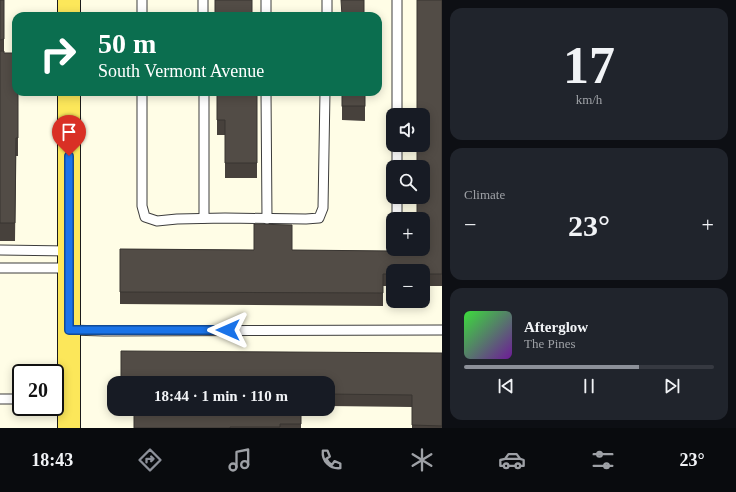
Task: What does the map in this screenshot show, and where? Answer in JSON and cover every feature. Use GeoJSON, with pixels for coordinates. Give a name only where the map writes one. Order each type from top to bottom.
{"type":"FeatureCollection","features":[{"type":"Feature","properties":{"kind":"main road"},"geometry":{"type":"LineString","coordinates":[[69,0],[69,12]]}},
{"type":"Feature","properties":{"kind":"main road"},"geometry":{"type":"LineString","coordinates":[[69,96],[69,330],[66,399],[69,428]]}},
{"type":"Feature","properties":{"kind":"lane"},"geometry":{"type":"LineString","coordinates":[[142,0],[142,12]]}},
{"type":"Feature","properties":{"kind":"lane"},"geometry":{"type":"LineString","coordinates":[[203,0],[203,12]]}},
{"type":"Feature","properties":{"kind":"lane"},"geometry":{"type":"LineString","coordinates":[[266,0],[266,12]]}},
{"type":"Feature","properties":{"kind":"lane"},"geometry":{"type":"LineString","coordinates":[[326,12],[327,0]]}},
{"type":"Feature","properties":{"kind":"lane"},"geometry":{"type":"LineString","coordinates":[[397,0],[397,108]]}},
{"type":"Feature","properties":{"kind":"lane"},"geometry":{"type":"LineString","coordinates":[[142,96],[142,206],[146,217],[157,221],[204,218],[319,218],[323,208],[325,96]]}},
{"type":"Feature","properties":{"kind":"lane"},"geometry":{"type":"LineString","coordinates":[[204,96],[204,218]]}},
{"type":"Feature","properties":{"kind":"lane"},"geometry":{"type":"LineString","coordinates":[[266,96],[267,219]]}},
{"type":"Feature","properties":{"kind":"lane"},"geometry":{"type":"LineString","coordinates":[[0,250],[69,259]]}},
{"type":"Feature","properties":{"kind":"lane"},"geometry":{"type":"LineString","coordinates":[[0,268],[69,259]]}},
{"type":"Feature","properties":{"kind":"lane"},"geometry":{"type":"LineString","coordinates":[[69,330],[442,330]]}},
{"type":"Feature","properties":{"kind":"lane"},"geometry":{"type":"LineString","coordinates":[[0,399],[12,399]]}},
{"type":"Feature","properties":{"kind":"building"},"geometry":{"type":"Polygon","coordinates":[[[0,0],[4,0],[4,39],[0,40],[0,0]]]}},
{"type":"Feature","properties":{"kind":"building"},"geometry":{"type":"Polygon","coordinates":[[[215,0],[252,0],[252,12],[215,12],[215,0]]]}},
{"type":"Feature","properties":{"kind":"building"},"geometry":{"type":"Polygon","coordinates":[[[341,0],[364,0],[364,12],[342,12],[341,0]]]}},
{"type":"Feature","properties":{"kind":"building"},"geometry":{"type":"Polygon","coordinates":[[[417,0],[442,0],[442,274],[430,274],[430,264],[386,264],[386,274],[383,274],[383,293],[120,292],[120,249],[254,250],[254,224],[292,225],[292,250],[386,251],[386,256],[430,256],[430,212],[417,212],[417,204],[430,204],[430,160],[417,160],[417,152],[430,152],[430,108],[417,108],[417,0]]]}},
{"type":"Feature","properties":{"kind":"building"},"geometry":{"type":"Polygon","coordinates":[[[0,51],[4,51],[4,53],[12,53],[12,96],[18,96],[18,138],[16,138],[15,223],[0,223],[0,51]]]}},
{"type":"Feature","properties":{"kind":"building"},"geometry":{"type":"Polygon","coordinates":[[[217,96],[257,96],[257,163],[225,163],[225,120],[217,120],[217,96]]]}},
{"type":"Feature","properties":{"kind":"building"},"geometry":{"type":"Polygon","coordinates":[[[342,96],[365,96],[365,106],[342,106],[342,96]]]}},
{"type":"Feature","properties":{"kind":"building"},"geometry":{"type":"Polygon","coordinates":[[[121,351],[442,353],[442,426],[412,425],[412,395],[335,394],[335,376],[121,376],[121,351]]]}},
{"type":"Feature","properties":{"kind":"building"},"geometry":{"type":"Polygon","coordinates":[[[134,416],[301,416],[301,424],[280,424],[280,427],[134,428],[134,416]]]}},
{"type":"Feature","properties":{"kind":"route"},"geometry":{"type":"LineString","coordinates":[[69,156],[69,330],[228,330]]}}]}
